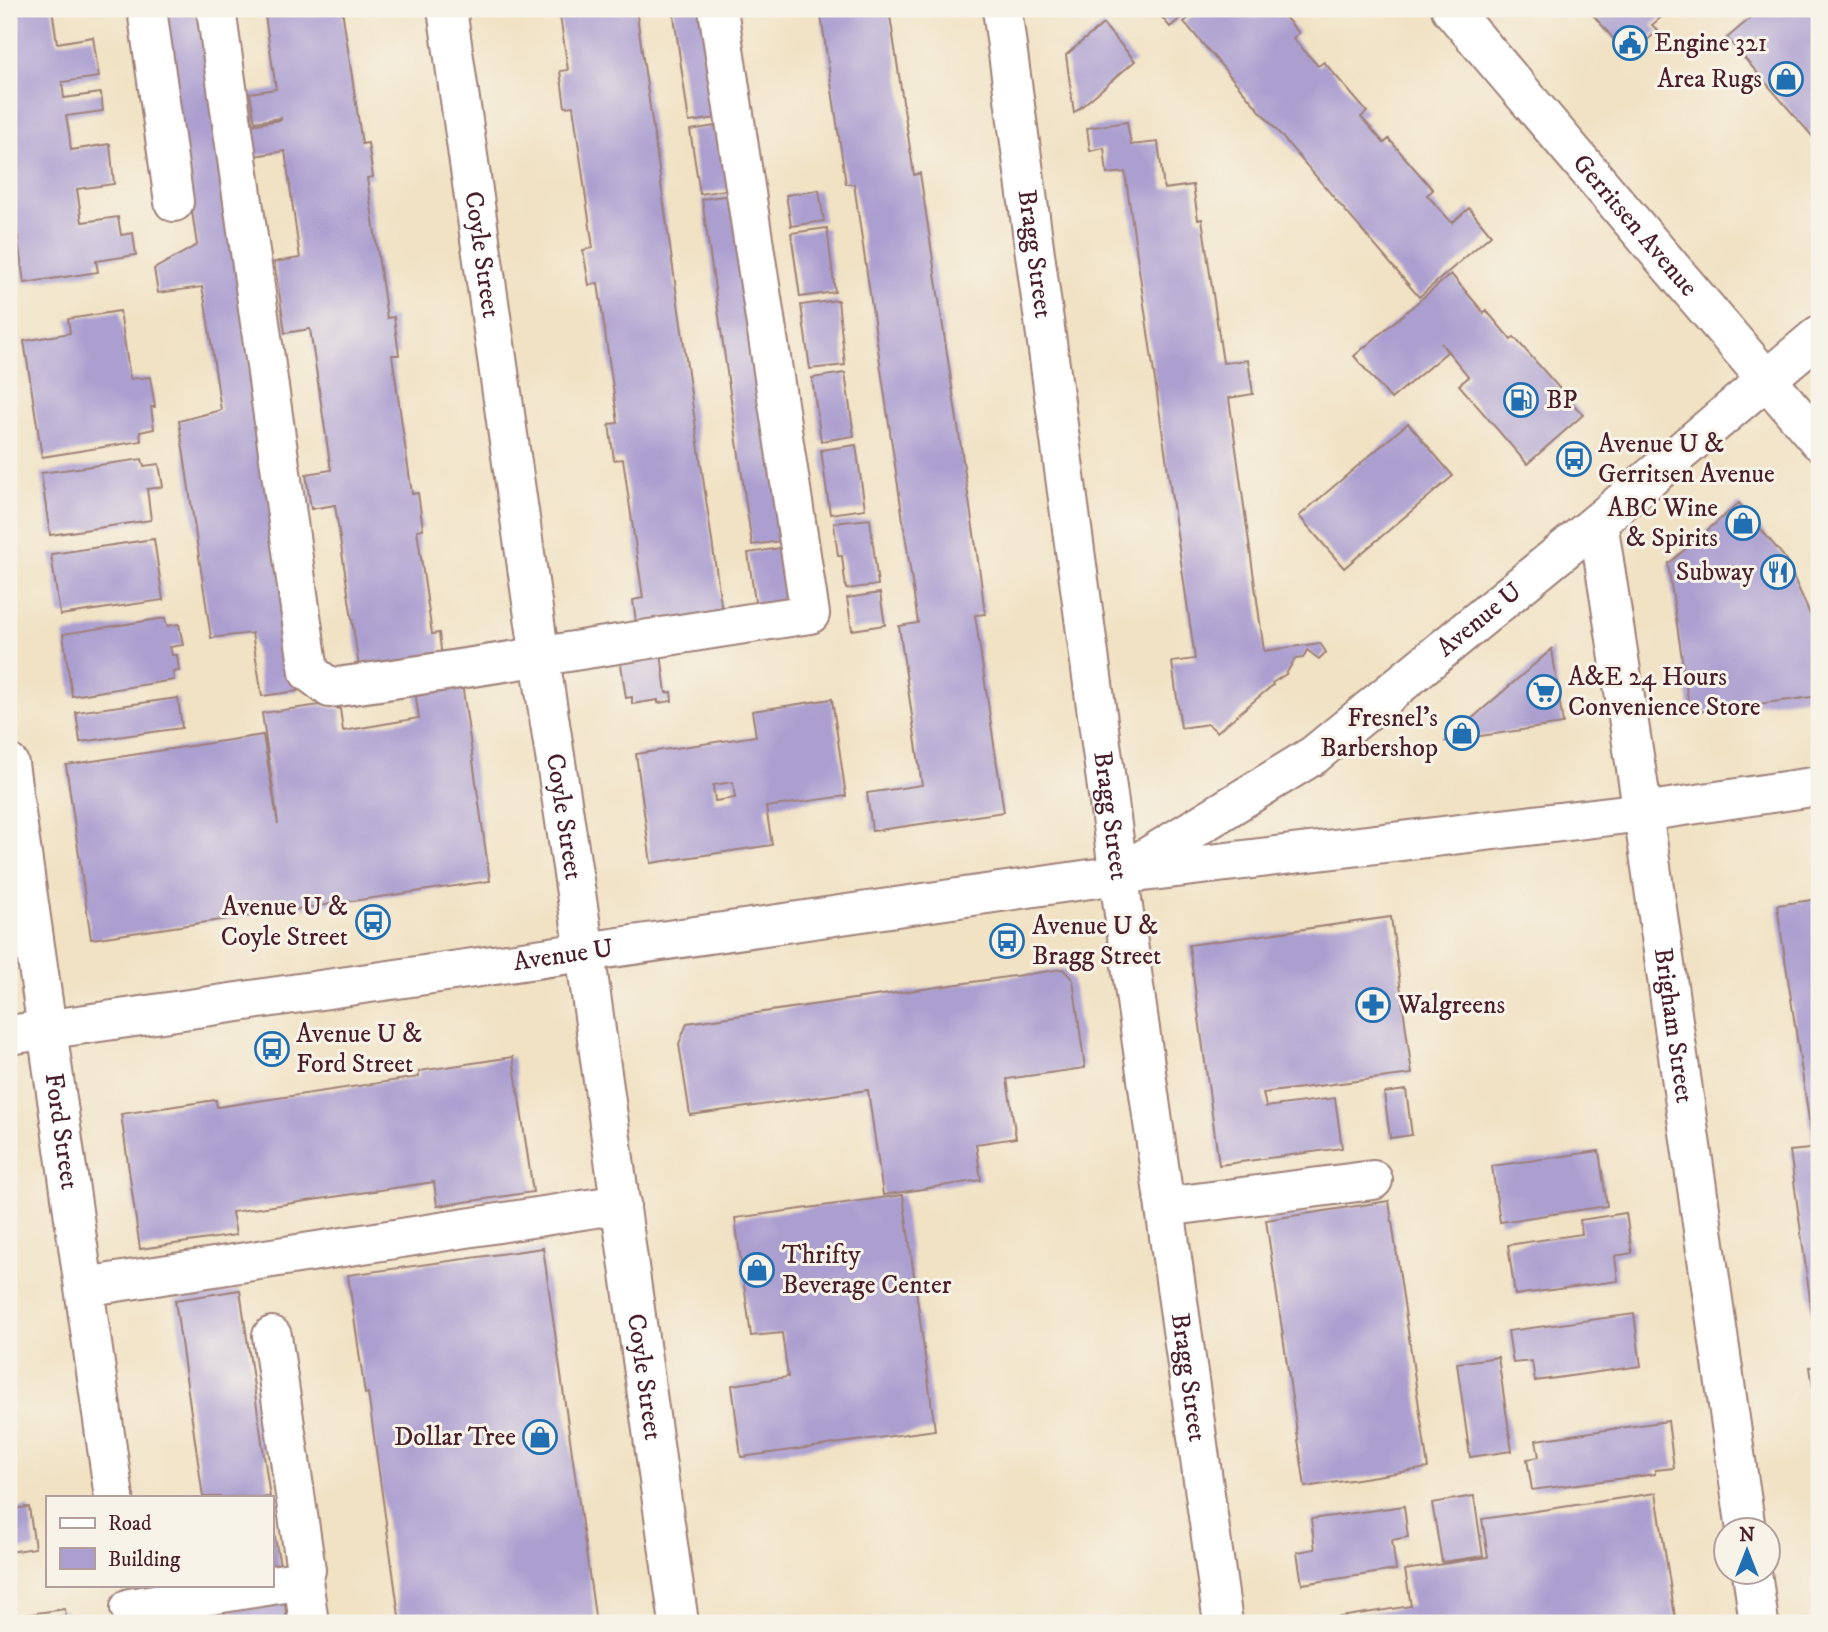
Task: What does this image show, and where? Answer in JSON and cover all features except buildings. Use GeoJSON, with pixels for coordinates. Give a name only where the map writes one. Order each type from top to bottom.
{"type":"FeatureCollection","features":[{"type":"Feature","properties":{"kind":"street"},"geometry":{"type":"LineString","coordinates":[[147,9],[174,202]]}},
{"type":"Feature","properties":{"kind":"street"},"geometry":{"type":"LineString","coordinates":[[216,9],[309,672],[330,688],[540,658],[600,645],[810,614],[718,9]]}},
{"type":"Feature","properties":{"kind":"street","name":"Coyle Street"},"geometry":{"type":"LineString","coordinates":[[447,9],[585,952],[679,1623]]}},
{"type":"Feature","properties":{"kind":"street","name":"Bragg Street"},"geometry":{"type":"LineString","coordinates":[[1002,9],[1118,876],[1223,1623]]}},
{"type":"Feature","properties":{"kind":"street","name":"Gerritsen Avenue"},"geometry":{"type":"LineString","coordinates":[[1451,9],[1819,441]]}},
{"type":"Feature","properties":{"kind":"street","name":"Avenue U"},"geometry":{"type":"LineString","coordinates":[[1118,876],[1314,755],[1598,522],[1819,335]]}},
{"type":"Feature","properties":{"kind":"street","name":"Brigham Street"},"geometry":{"type":"LineString","coordinates":[[1598,522],[1643,812],[1744,1516]]}},
{"type":"Feature","properties":{"kind":"street","name":"Ford Street"},"geometry":{"type":"LineString","coordinates":[[9,764],[114,1496]]}},
{"type":"Feature","properties":{"kind":"street","name":"Avenue U"},"geometry":{"type":"LineString","coordinates":[[9,1035],[1118,876],[1643,812],[1819,786]]}},
{"type":"Feature","properties":{"kind":"street"},"geometry":{"type":"LineString","coordinates":[[1165,1207],[1373,1180]]}},
{"type":"Feature","properties":{"kind":"street"},"geometry":{"type":"LineString","coordinates":[[84,1287],[621,1204]]}},
{"type":"Feature","properties":{"kind":"street"},"geometry":{"type":"LineString","coordinates":[[272,1336],[306,1570],[303,1580],[309,1623]]}},
{"type":"Feature","properties":{"kind":"street"},"geometry":{"type":"LineString","coordinates":[[273,1584],[303,1580]]}},
{"type":"Feature","properties":{"kind":"street"},"geometry":{"type":"LineString","coordinates":[[129,1605],[261,1586]]}},
{"type":"Feature","properties":{"kind":"street"},"geometry":{"type":"LineString","coordinates":[[1754,1586],[1759,1623]]}},
{"type":"Feature","properties":{"kind":"place","name":"Engine 321"},"geometry":{"type":"Point","coordinates":[1630,43]}},
{"type":"Feature","properties":{"kind":"place","name":"Area Rugs"},"geometry":{"type":"Point","coordinates":[1786,79]}},
{"type":"Feature","properties":{"kind":"place","name":"BP"},"geometry":{"type":"Point","coordinates":[1521,400]}},
{"type":"Feature","properties":{"kind":"place","name":"Avenue U & Gerritsen Avenue"},"geometry":{"type":"Point","coordinates":[1574,459]}},
{"type":"Feature","properties":{"kind":"place","name":"ABC Wine & Spirits"},"geometry":{"type":"Point","coordinates":[1743,523]}},
{"type":"Feature","properties":{"kind":"place","name":"Subway"},"geometry":{"type":"Point","coordinates":[1778,572]}},
{"type":"Feature","properties":{"kind":"place","name":"A&E 24 Hours Convenience Store"},"geometry":{"type":"Point","coordinates":[1544,692]}},
{"type":"Feature","properties":{"kind":"place","name":"Fresnel's Barbershop"},"geometry":{"type":"Point","coordinates":[1462,733]}},
{"type":"Feature","properties":{"kind":"place","name":"Avenue U & Coyle Street"},"geometry":{"type":"Point","coordinates":[373,922]}},
{"type":"Feature","properties":{"kind":"place","name":"Avenue U & Bragg Street"},"geometry":{"type":"Point","coordinates":[1007,941]}},
{"type":"Feature","properties":{"kind":"place","name":"Walgreens"},"geometry":{"type":"Point","coordinates":[1373,1005]}},
{"type":"Feature","properties":{"kind":"place","name":"Avenue U & Ford Street"},"geometry":{"type":"Point","coordinates":[272,1049]}},
{"type":"Feature","properties":{"kind":"place","name":"Thrifty Beverage Center"},"geometry":{"type":"Point","coordinates":[757,1270]}},
{"type":"Feature","properties":{"kind":"place","name":"Dollar Tree"},"geometry":{"type":"Point","coordinates":[540,1437]}}]}
